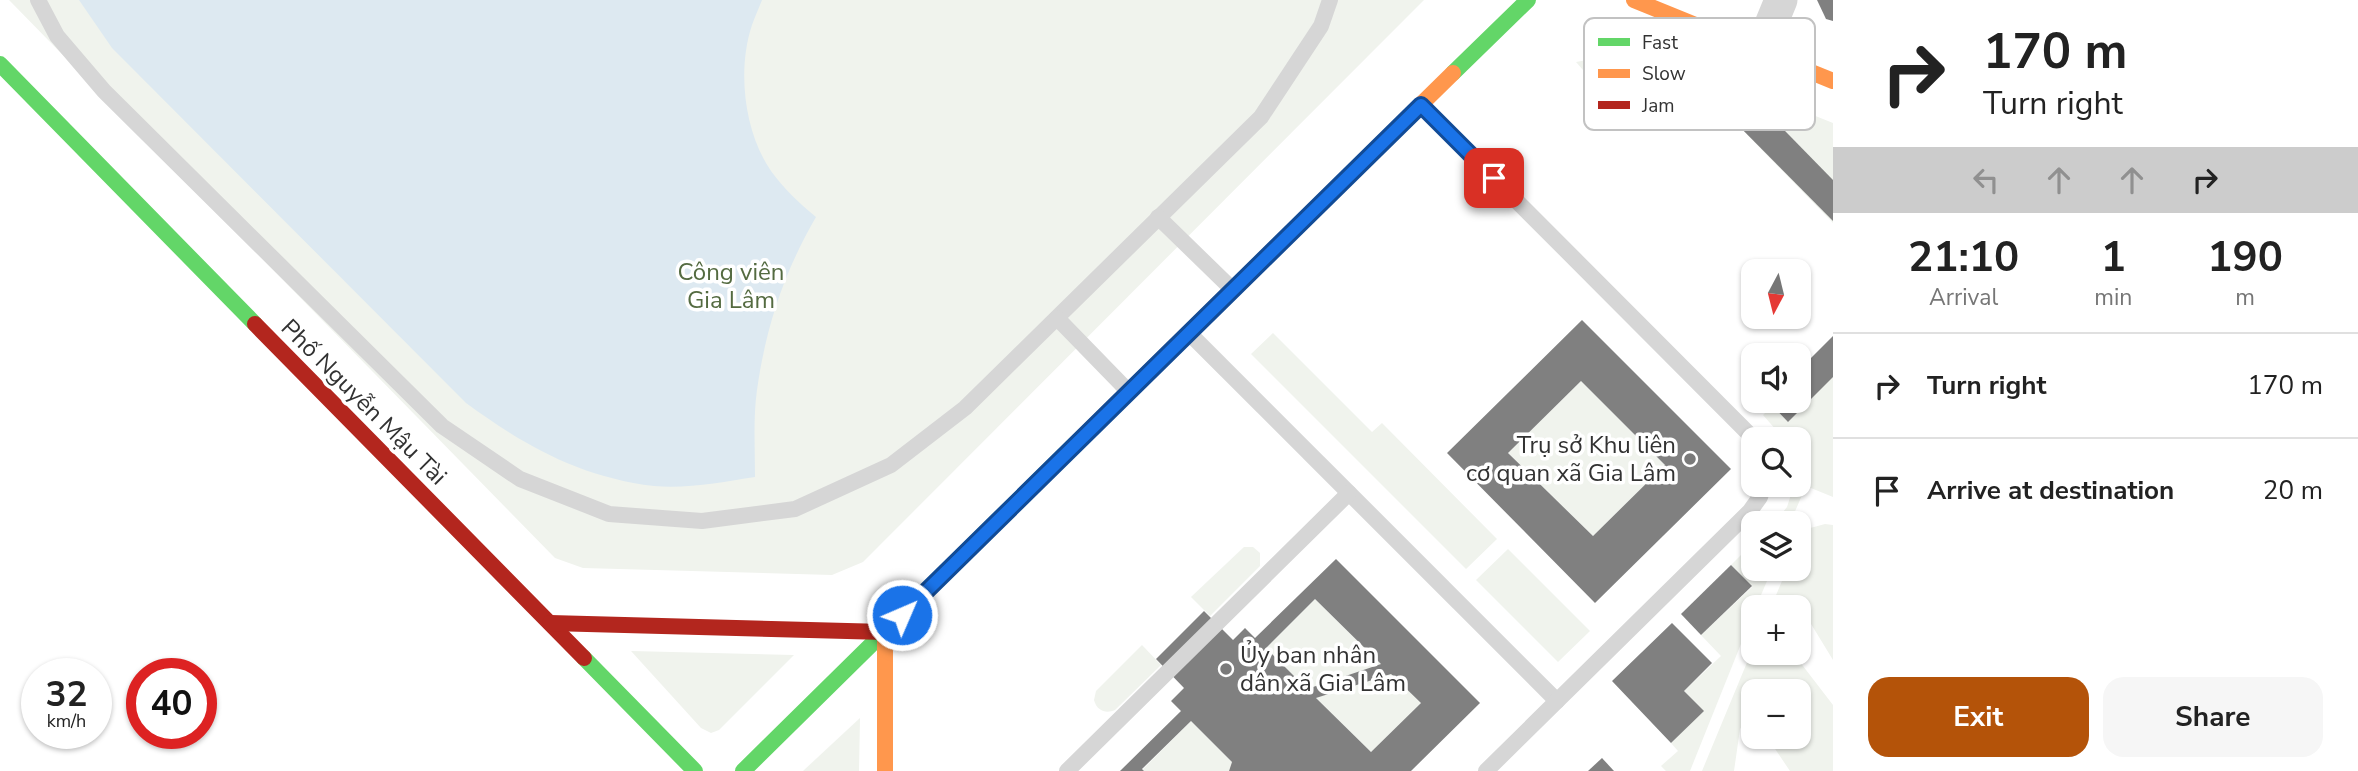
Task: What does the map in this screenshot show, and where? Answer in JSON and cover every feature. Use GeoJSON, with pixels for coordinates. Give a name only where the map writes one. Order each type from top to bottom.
{"type":"FeatureCollection","features":[{"type":"Feature","properties":{"kind":"street"},"geometry":{"type":"LineString","coordinates":[[743,771],[1528,0]]}},
{"type":"Feature","properties":{"kind":"street"},"geometry":{"type":"LineString","coordinates":[[1634,0],[1678,18]]}},
{"type":"Feature","properties":{"kind":"street"},"geometry":{"type":"LineString","coordinates":[[1774,18],[1781,0]]}},
{"type":"Feature","properties":{"kind":"street","name":"Phố Nguyễn Mậu Tài"},"geometry":{"type":"LineString","coordinates":[[0,64],[695,771]]}},
{"type":"Feature","properties":{"kind":"street"},"geometry":{"type":"LineString","coordinates":[[1815,74],[1833,81]]}},
{"type":"Feature","properties":{"kind":"street"},"geometry":{"type":"LineString","coordinates":[[550,623],[885,632]]}},
{"type":"Feature","properties":{"kind":"street"},"geometry":{"type":"LineString","coordinates":[[885,632],[885,771]]}},
{"type":"Feature","properties":{"kind":"lane"},"geometry":{"type":"LineString","coordinates":[[38,0],[57,36],[104,91],[442,426],[520,479],[609,514],[702,521],[795,509],[891,465],[965,408],[1261,117],[1321,26],[1330,0]]}},
{"type":"Feature","properties":{"kind":"lane"},"geometry":{"type":"LineString","coordinates":[[1421,105],[1742,427]]}},
{"type":"Feature","properties":{"kind":"lane"},"geometry":{"type":"LineString","coordinates":[[1158,217],[1233,289]]}},
{"type":"Feature","properties":{"kind":"lane"},"geometry":{"type":"LineString","coordinates":[[1057,318],[1129,392]]}},
{"type":"Feature","properties":{"kind":"lane"},"geometry":{"type":"LineString","coordinates":[[1189,333],[1557,701]]}},
{"type":"Feature","properties":{"kind":"lane"},"geometry":{"type":"LineString","coordinates":[[1067,771],[1349,493]]}},
{"type":"Feature","properties":{"kind":"lane"},"geometry":{"type":"LineString","coordinates":[[1486,771],[1750,511],[1760,497]]}},
{"type":"Feature","properties":{"kind":"green space","name":"Công viên Gia Lâm"},"geometry":{"type":"Polygon","coordinates":[[[9,0],[1424,0],[863,562],[832,575],[583,568],[555,558],[9,0]]]}},
{"type":"Feature","properties":{"kind":"green space"},"geometry":{"type":"Polygon","coordinates":[[[1584,61],[1584,71],[1576,62],[1584,61]]]}},
{"type":"Feature","properties":{"kind":"green space"},"geometry":{"type":"Polygon","coordinates":[[[1815,116],[1833,123],[1833,223],[1743,130],[1815,130],[1815,116]]]}},
{"type":"Feature","properties":{"kind":"green space"},"geometry":{"type":"Polygon","coordinates":[[[1273,333],[1372,432],[1382,423],[1497,539],[1466,569],[1251,354],[1273,333]]]}},
{"type":"Feature","properties":{"kind":"green space"},"geometry":{"type":"Polygon","coordinates":[[[1833,346],[1833,497],[1811,488],[1811,427],[1774,427],[1763,415],[1811,413],[1811,382],[1833,346]]]}},
{"type":"Feature","properties":{"kind":"green space"},"geometry":{"type":"Polygon","coordinates":[[[1581,381],[1665,465],[1593,536],[1508,453],[1581,381]]]}},
{"type":"Feature","properties":{"kind":"green space"},"geometry":{"type":"Polygon","coordinates":[[[1790,497],[1801,497],[1795,511],[1784,511],[1790,497]]]}},
{"type":"Feature","properties":{"kind":"green space"},"geometry":{"type":"Polygon","coordinates":[[[1833,525],[1833,660],[1811,624],[1811,595],[1776,595],[1782,581],[1811,581],[1811,528],[1833,525]]]}},
{"type":"Feature","properties":{"kind":"green space"},"geometry":{"type":"Polygon","coordinates":[[[1244,547],[1253,547],[1260,553],[1260,566],[1210,616],[1191,597],[1244,547]]]}},
{"type":"Feature","properties":{"kind":"green space"},"geometry":{"type":"Polygon","coordinates":[[[1508,549],[1590,631],[1558,662],[1476,580],[1508,549]]]}},
{"type":"Feature","properties":{"kind":"green space"},"geometry":{"type":"Polygon","coordinates":[[[1741,555],[1741,575],[1731,565],[1741,555]]]}},
{"type":"Feature","properties":{"kind":"green space"},"geometry":{"type":"Polygon","coordinates":[[[1746,581],[1767,581],[1761,595],[1744,595],[1752,587],[1746,581]]]}},
{"type":"Feature","properties":{"kind":"green space"},"geometry":{"type":"Polygon","coordinates":[[[1741,597],[1741,644],[1690,771],[1666,771],[1661,766],[1678,751],[1671,743],[1703,711],[1684,691],[1721,656],[1701,635],[1741,597]]]}},
{"type":"Feature","properties":{"kind":"green space"},"geometry":{"type":"Polygon","coordinates":[[[1315,599],[1381,664],[1307,689],[1266,648],[1315,599]]]}},
{"type":"Feature","properties":{"kind":"green space"},"geometry":{"type":"Polygon","coordinates":[[[1142,645],[1161,665],[1115,710],[1108,712],[1100,709],[1094,700],[1096,691],[1142,645]]]}},
{"type":"Feature","properties":{"kind":"green space"},"geometry":{"type":"Polygon","coordinates":[[[631,651],[794,655],[719,730],[711,733],[701,728],[631,651]]]}},
{"type":"Feature","properties":{"kind":"green space"},"geometry":{"type":"Polygon","coordinates":[[[1746,665],[1802,665],[1833,705],[1833,771],[1790,771],[1775,749],[1811,749],[1811,679],[1741,679],[1741,727],[1734,771],[1702,771],[1746,665]]]}},
{"type":"Feature","properties":{"kind":"green space"},"geometry":{"type":"Polygon","coordinates":[[[1390,673],[1421,703],[1371,752],[1316,698],[1390,673]]]}},
{"type":"Feature","properties":{"kind":"green space"},"geometry":{"type":"Polygon","coordinates":[[[860,718],[859,771],[803,771],[860,718]]]}},
{"type":"Feature","properties":{"kind":"green space"},"geometry":{"type":"Polygon","coordinates":[[[1191,721],[1232,762],[1229,771],[1144,771],[1143,769],[1191,721]]]}},
{"type":"Feature","properties":{"kind":"shaded area"},"geometry":{"type":"Polygon","coordinates":[[[79,0],[762,0],[752,25],[745,61],[744,81],[749,120],[771,171],[792,196],[816,217],[786,279],[771,322],[756,401],[755,477],[679,487],[627,482],[554,457],[488,419],[466,403],[112,48],[79,0]]]}},
{"type":"Feature","properties":{"kind":"building"},"geometry":{"type":"Polygon","coordinates":[[[1817,0],[1833,0],[1833,21],[1826,19],[1817,0]]]}},
{"type":"Feature","properties":{"kind":"building"},"geometry":{"type":"Polygon","coordinates":[[[1743,130],[1784,130],[1833,180],[1833,221],[1743,130]]]}},
{"type":"Feature","properties":{"kind":"building","name":"Trụ sở Khu liên cơ quan xã Gia Lâm"},"geometry":{"type":"Polygon","coordinates":[[[1582,320],[1731,469],[1595,603],[1447,453],[1582,320]],[[1581,381],[1508,453],[1593,536],[1665,465],[1581,381]]]}},
{"type":"Feature","properties":{"kind":"building"},"geometry":{"type":"Polygon","coordinates":[[[1833,336],[1833,377],[1811,399],[1811,358],[1833,336]]]}},
{"type":"Feature","properties":{"kind":"building"},"geometry":{"type":"Polygon","coordinates":[[[1779,413],[1797,413],[1788,422],[1779,413]]]}},
{"type":"Feature","properties":{"kind":"building","name":"Ủy ban nhân dân xã Gia Lâm"},"geometry":{"type":"Polygon","coordinates":[[[1336,559],[1480,703],[1411,771],[1229,771],[1232,762],[1191,721],[1142,769],[1144,771],[1120,771],[1181,711],[1171,701],[1184,688],[1156,659],[1204,611],[1233,640],[1245,628],[1255,638],[1336,559]],[[1315,599],[1266,648],[1307,689],[1381,664],[1315,599]],[[1391,674],[1316,698],[1371,752],[1421,703],[1391,674]]]}},
{"type":"Feature","properties":{"kind":"building"},"geometry":{"type":"Polygon","coordinates":[[[1731,565],[1741,575],[1741,581],[1747,581],[1752,586],[1701,635],[1681,614],[1731,565]]]}},
{"type":"Feature","properties":{"kind":"building"},"geometry":{"type":"Polygon","coordinates":[[[1672,623],[1712,663],[1684,691],[1704,711],[1671,743],[1612,681],[1672,623]]]}},
{"type":"Feature","properties":{"kind":"building"},"geometry":{"type":"Polygon","coordinates":[[[1602,758],[1614,771],[1588,771],[1602,758]]]}},
{"type":"Feature","properties":{"kind":"traffic: fast"},"geometry":{"type":"LineString","coordinates":[[1453,73],[1528,0]]}},
{"type":"Feature","properties":{"kind":"traffic: fast"},"geometry":{"type":"LineString","coordinates":[[0,64],[255,324]]}},
{"type":"Feature","properties":{"kind":"traffic: fast"},"geometry":{"type":"LineString","coordinates":[[743,771],[1075,444]]}},
{"type":"Feature","properties":{"kind":"traffic: fast"},"geometry":{"type":"LineString","coordinates":[[584,658],[695,771]]}},
{"type":"Feature","properties":{"kind":"traffic: slow"},"geometry":{"type":"LineString","coordinates":[[1634,0],[1678,18]]}},
{"type":"Feature","properties":{"kind":"traffic: slow"},"geometry":{"type":"LineString","coordinates":[[1075,444],[1453,73]]}},
{"type":"Feature","properties":{"kind":"traffic: slow"},"geometry":{"type":"LineString","coordinates":[[1815,74],[1833,81]]}},
{"type":"Feature","properties":{"kind":"traffic: slow"},"geometry":{"type":"LineString","coordinates":[[885,632],[885,771]]}},
{"type":"Feature","properties":{"kind":"traffic: jam"},"geometry":{"type":"LineString","coordinates":[[255,324],[584,658]]}},
{"type":"Feature","properties":{"kind":"traffic: jam"},"geometry":{"type":"LineString","coordinates":[[550,623],[885,632]]}},
{"type":"Feature","properties":{"kind":"place","name":"Trụ sở Khu liên cơ quan xã Gia Lâm"},"geometry":{"type":"Point","coordinates":[1690,459]}},
{"type":"Feature","properties":{"kind":"place","name":"Ủy ban nhân dân xã Gia Lâm"},"geometry":{"type":"Point","coordinates":[1226,669]}},
{"type":"Feature","properties":{"kind":"route"},"geometry":{"type":"LineString","coordinates":[[902,615],[1421,105],[1494,178]]}}]}
